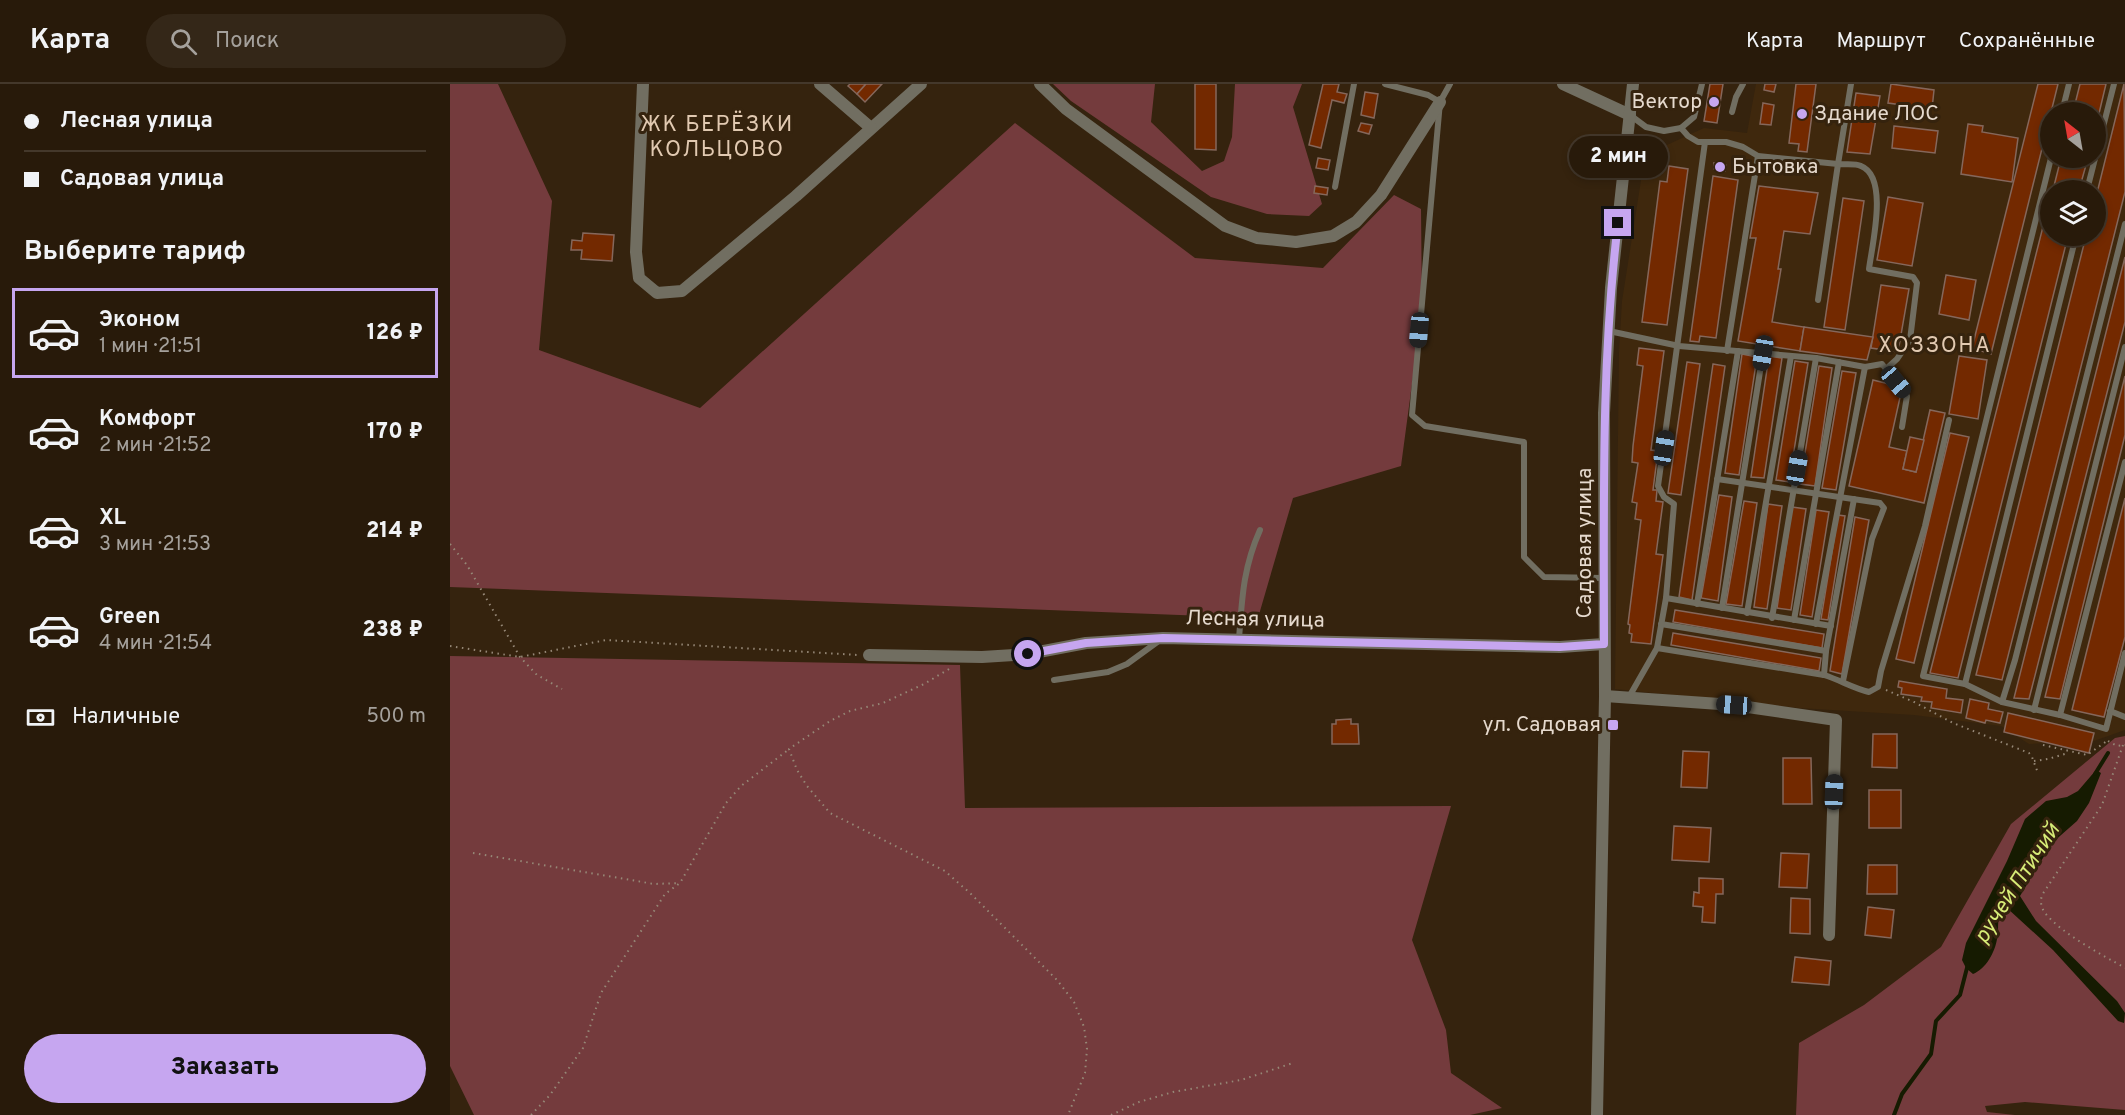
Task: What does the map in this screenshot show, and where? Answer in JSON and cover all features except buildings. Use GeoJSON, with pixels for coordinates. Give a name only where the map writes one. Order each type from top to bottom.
{"type":"FeatureCollection","features":[{"type":"Feature","properties":{"kind":"street"},"geometry":{"type":"LineString","coordinates":[[643,84],[636,252],[639,278],[657,293],[682,291],[796,196],[921,84]]}},
{"type":"Feature","properties":{"kind":"street"},"geometry":{"type":"LineString","coordinates":[[820,84],[871,128]]}},
{"type":"Feature","properties":{"kind":"street"},"geometry":{"type":"LineString","coordinates":[[1040,84],[1066,109],[1225,226],[1257,238],[1296,242],[1333,236],[1356,222],[1381,195],[1440,102]]}},
{"type":"Feature","properties":{"kind":"street"},"geometry":{"type":"LineString","coordinates":[[1563,84],[1630,116]]}},
{"type":"Feature","properties":{"kind":"street","name":"Садовая улица"},"geometry":{"type":"LineString","coordinates":[[1598,1115],[1605,696],[1604,413],[1611,288],[1633,84]]}},
{"type":"Feature","properties":{"kind":"street","name":"Лесная улица"},"geometry":{"type":"LineString","coordinates":[[869,655],[967,657],[1028,654],[1086,643],[1163,638],[1560,647],[1604,644]]}},
{"type":"Feature","properties":{"kind":"street"},"geometry":{"type":"LineString","coordinates":[[1605,696],[1734,705],[1836,720],[1829,935]]}},
{"type":"Feature","properties":{"kind":"lane"},"geometry":{"type":"LineString","coordinates":[[1335,187],[1354,84]]}},
{"type":"Feature","properties":{"kind":"lane"},"geometry":{"type":"LineString","coordinates":[[1385,84],[1428,95],[1440,102]]}},
{"type":"Feature","properties":{"kind":"lane"},"geometry":{"type":"LineString","coordinates":[[1450,84],[1440,102],[1412,415],[1425,426],[1524,442],[1524,557],[1544,577],[1604,578]]}},
{"type":"Feature","properties":{"kind":"lane"},"geometry":{"type":"LineString","coordinates":[[1630,116],[1646,127],[1664,131],[1681,128],[1694,117],[1702,84]]}},
{"type":"Feature","properties":{"kind":"lane"},"geometry":{"type":"LineString","coordinates":[[1732,112],[1743,84]]}},
{"type":"Feature","properties":{"kind":"lane"},"geometry":{"type":"LineString","coordinates":[[1818,300],[1851,84]]}},
{"type":"Feature","properties":{"kind":"lane"},"geometry":{"type":"LineString","coordinates":[[2064,102],[2069,84]]}},
{"type":"Feature","properties":{"kind":"lane"},"geometry":{"type":"LineString","coordinates":[[2090,180],[2114,84]]}},
{"type":"Feature","properties":{"kind":"lane"},"geometry":{"type":"LineString","coordinates":[[1681,128],[1698,142],[1726,142],[1743,147],[1758,156],[1861,166],[1873,176],[1878,194],[1869,269],[1913,277],[1917,283],[1910,340],[1897,359],[1886,369]]}},
{"type":"Feature","properties":{"kind":"lane"},"geometry":{"type":"LineString","coordinates":[[1628,698],[1657,648],[1666,598],[1674,504],[1664,497],[1658,486],[1679,346],[1705,142]]}},
{"type":"Feature","properties":{"kind":"lane"},"geometry":{"type":"LineString","coordinates":[[1727,351],[1758,156]]}},
{"type":"Feature","properties":{"kind":"lane"},"geometry":{"type":"LineString","coordinates":[[2049,168],[1923,676],[1965,684],[2002,702],[2060,715],[2106,729],[2125,653]]}},
{"type":"Feature","properties":{"kind":"lane"},"geometry":{"type":"LineString","coordinates":[[2002,702],[2015,660],[2125,224]]}},
{"type":"Feature","properties":{"kind":"lane"},"geometry":{"type":"LineString","coordinates":[[1965,684],[2074,246]]}},
{"type":"Feature","properties":{"kind":"lane"},"geometry":{"type":"LineString","coordinates":[[1609,331],[1679,346],[1816,358],[1865,367],[1882,364],[1907,396],[1902,427]]}},
{"type":"Feature","properties":{"kind":"lane"},"geometry":{"type":"LineString","coordinates":[[2034,710],[2125,347]]}},
{"type":"Feature","properties":{"kind":"lane"},"geometry":{"type":"LineString","coordinates":[[1696,604],[1738,351]]}},
{"type":"Feature","properties":{"kind":"lane"},"geometry":{"type":"LineString","coordinates":[[1722,608],[1763,353]]}},
{"type":"Feature","properties":{"kind":"lane"},"geometry":{"type":"LineString","coordinates":[[1747,613],[1791,356]]}},
{"type":"Feature","properties":{"kind":"lane"},"geometry":{"type":"LineString","coordinates":[[1772,618],[1816,358]]}},
{"type":"Feature","properties":{"kind":"lane"},"geometry":{"type":"LineString","coordinates":[[1794,620],[1839,362]]}},
{"type":"Feature","properties":{"kind":"lane"},"geometry":{"type":"LineString","coordinates":[[1816,624],[1865,367]]}},
{"type":"Feature","properties":{"kind":"lane"},"geometry":{"type":"LineString","coordinates":[[1657,648],[1824,675],[1869,692],[1878,687],[1881,670],[1925,526],[1949,420]]}},
{"type":"Feature","properties":{"kind":"lane"},"geometry":{"type":"LineString","coordinates":[[2060,715],[2125,462]]}},
{"type":"Feature","properties":{"kind":"lane"},"geometry":{"type":"LineString","coordinates":[[1717,479],[1880,503],[1884,508],[1872,539],[1843,681]]}},
{"type":"Feature","properties":{"kind":"lane"},"geometry":{"type":"LineString","coordinates":[[1824,675],[1826,651],[1854,499]]}},
{"type":"Feature","properties":{"kind":"lane"},"geometry":{"type":"LineString","coordinates":[[1239,639],[1242,591],[1247,563],[1260,530]]}},
{"type":"Feature","properties":{"kind":"lane"},"geometry":{"type":"LineString","coordinates":[[1666,598],[1772,618],[1831,626]]}},
{"type":"Feature","properties":{"kind":"lane"},"geometry":{"type":"LineString","coordinates":[[1662,624],[1826,651]]}},
{"type":"Feature","properties":{"kind":"lane"},"geometry":{"type":"LineString","coordinates":[[1054,680],[1108,672],[1127,664],[1163,638]]}},
{"type":"Feature","properties":{"kind":"lane"},"geometry":{"type":"LineString","coordinates":[[2110,711],[2125,717]]}},
{"type":"Feature","properties":{"kind":"path"},"geometry":{"type":"LineString","coordinates":[[450,544],[467,565],[520,657],[537,675],[561,689]]}},
{"type":"Feature","properties":{"kind":"path"},"geometry":{"type":"LineString","coordinates":[[450,646],[520,657],[606,640],[869,655]]}},
{"type":"Feature","properties":{"kind":"path"},"geometry":{"type":"LineString","coordinates":[[531,1115],[550,1095],[583,1048],[601,993],[665,894],[680,883],[726,803],[741,786],[830,721],[850,711],[884,703],[924,684],[967,657]]}},
{"type":"Feature","properties":{"kind":"path"},"geometry":{"type":"LineString","coordinates":[[1878,687],[1914,702],[1953,723],[2029,753],[2038,774]]}},
{"type":"Feature","properties":{"kind":"path"},"geometry":{"type":"LineString","coordinates":[[2106,729],[2105,738],[2108,741],[2117,746],[2124,745],[2102,805],[2041,899],[2045,912],[2053,920],[2085,944],[2125,968]]}},
{"type":"Feature","properties":{"kind":"path"},"geometry":{"type":"LineString","coordinates":[[2043,745],[2087,755],[2108,741]]}},
{"type":"Feature","properties":{"kind":"path"},"geometry":{"type":"LineString","coordinates":[[789,749],[797,770],[807,786],[830,813],[945,871],[1057,980],[1074,1002],[1084,1027],[1087,1049],[1085,1073],[1068,1115]]}},
{"type":"Feature","properties":{"kind":"path"},"geometry":{"type":"LineString","coordinates":[[2034,761],[2071,752]]}},
{"type":"Feature","properties":{"kind":"path"},"geometry":{"type":"LineString","coordinates":[[473,854],[654,884],[680,883]]}},
{"type":"Feature","properties":{"kind":"path"},"geometry":{"type":"LineString","coordinates":[[1112,1115],[1139,1102],[1173,1092],[1241,1080],[1293,1063]]}},
{"type":"Feature","properties":{"kind":"shaded area"},"geometry":{"type":"Polygon","coordinates":[[[450,84],[498,84],[552,201],[539,350],[700,408],[1015,123],[1195,258],[1323,268],[1394,195],[1421,209],[1422,309],[1401,466],[1293,498],[1258,618],[450,587],[450,84]]]}},
{"type":"Feature","properties":{"kind":"shaded area"},"geometry":{"type":"Polygon","coordinates":[[[1053,84],[1155,84],[1151,122],[1202,171],[1224,161],[1232,137],[1235,84],[1302,84],[1293,107],[1322,204],[1309,216],[1267,214],[1211,197],[1071,101],[1053,84]]]}},
{"type":"Feature","properties":{"kind":"shaded area"},"geometry":{"type":"Polygon","coordinates":[[[1756,84],[2125,84],[2125,730],[2094,741],[2029,744],[2001,726],[1914,715],[1799,708],[1615,689],[1619,352],[1622,301],[1645,155],[1704,128],[1747,133],[1756,84]]]}},
{"type":"Feature","properties":{"kind":"shaded area"},"geometry":{"type":"Polygon","coordinates":[[[450,656],[960,665],[965,808],[1451,806],[1412,940],[1446,1030],[1451,1073],[1502,1108],[1470,1115],[474,1115],[450,1066],[450,656]]]}},
{"type":"Feature","properties":{"kind":"shaded area"},"geometry":{"type":"Polygon","coordinates":[[[2125,736],[2125,1110],[2025,1102],[1985,1106],[1987,1112],[2015,1115],[1796,1115],[1799,1043],[1864,1005],[1941,947],[2011,824],[2115,738],[2125,736]]]}},
{"type":"Feature","properties":{"kind":"water"},"geometry":{"type":"Polygon","coordinates":[[[2096,770],[2101,773],[2089,803],[2077,821],[2052,843],[2020,896],[2036,921],[2117,1001],[2125,1013],[2124,1023],[2118,1021],[2053,950],[2007,908],[2004,908],[2000,916],[1996,944],[1986,964],[1973,974],[1962,960],[1966,943],[2025,819],[2046,801],[2067,797],[2078,791],[2096,770]]]}},
{"type":"Feature","properties":{"kind":"waterway","name":"ручей Птичий"},"geometry":{"type":"LineString","coordinates":[[2095,774],[2108,753]]}},
{"type":"Feature","properties":{"kind":"waterway","name":"ручей Птичий"},"geometry":{"type":"LineString","coordinates":[[1894,1115],[1902,1094],[1931,1054],[1936,1021],[1960,995],[1968,964]]}},
{"type":"Feature","properties":{"kind":"place","name":"Вектор"},"geometry":{"type":"Point","coordinates":[1714,102]}},
{"type":"Feature","properties":{"kind":"place","name":"Здание ЛОС"},"geometry":{"type":"Point","coordinates":[1802,114]}},
{"type":"Feature","properties":{"kind":"place","name":"Бытовка"},"geometry":{"type":"Point","coordinates":[1720,167]}},
{"type":"Feature","properties":{"kind":"place","name":"ул. Садовая"},"geometry":{"type":"Point","coordinates":[1613,725]}},
{"type":"Feature","properties":{"kind":"district","name":"ЖК БЕРЁЗКИ КОЛЬЦОВО"},"geometry":{"type":"Point","coordinates":[717,138]}},
{"type":"Feature","properties":{"kind":"district","name":"ХОЗЗОНА"},"geometry":{"type":"Point","coordinates":[1935,346]}},
{"type":"Feature","properties":{"kind":"route"},"geometry":{"type":"LineString","coordinates":[[1028,654],[1086,643],[1163,638],[1560,647],[1604,644],[1604,413],[1611,288],[1618,223]]}}]}
